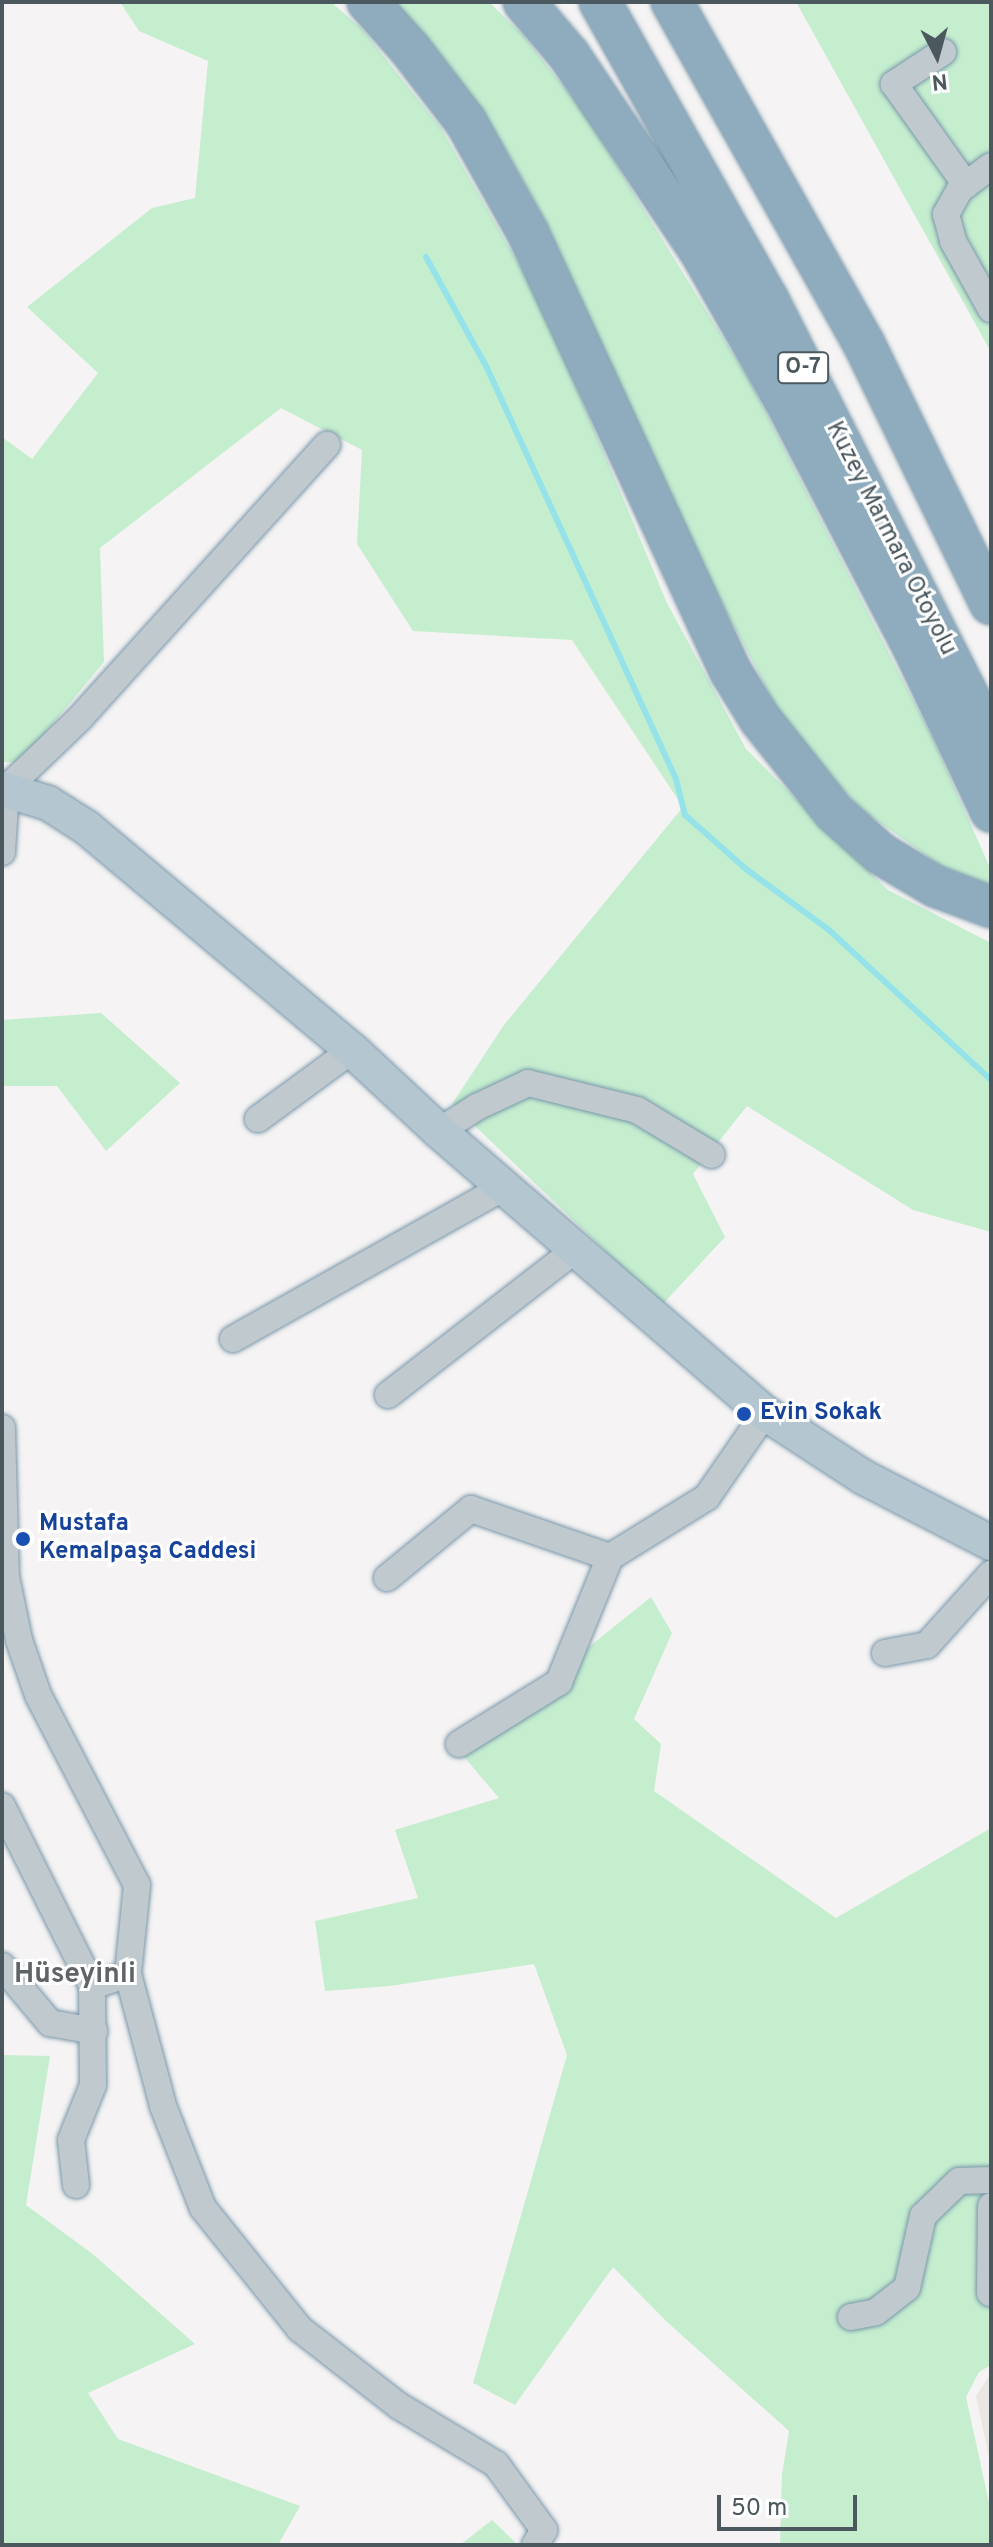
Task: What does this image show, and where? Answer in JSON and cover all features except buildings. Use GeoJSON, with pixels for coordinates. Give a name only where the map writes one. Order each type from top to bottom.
{"type":"FeatureCollection","features":[{"type":"Feature","properties":{"kind":"highway"},"geometry":{"type":"LineString","coordinates":[[368,2],[410,49],[466,122],[528,233],[731,672],[760,719],[834,812],[881,854],[935,886],[991,907]]}},
{"type":"Feature","properties":{"kind":"highway"},"geometry":{"type":"LineString","coordinates":[[524,2],[569,55],[701,252],[786,402],[899,619],[991,811]]}},
{"type":"Feature","properties":{"kind":"highway","name":"Kuzey Marmara Otoyolu"},"geometry":{"type":"LineString","coordinates":[[600,2],[767,298],[991,741]]}},
{"type":"Feature","properties":{"kind":"highway","name":"O-7"},"geometry":{"type":"LineString","coordinates":[[672,2],[864,344],[991,604]]}},
{"type":"Feature","properties":{"kind":"main road"},"geometry":{"type":"LineString","coordinates":[[4,789],[48,803],[86,827],[352,1050],[439,1131],[765,1413],[863,1477],[991,1543]]}},
{"type":"Feature","properties":{"kind":"street"},"geometry":{"type":"LineString","coordinates":[[943,52],[894,84],[966,185]]}},
{"type":"Feature","properties":{"kind":"street"},"geometry":{"type":"LineString","coordinates":[[991,166],[966,185],[946,214],[953,241],[991,309]]}},
{"type":"Feature","properties":{"kind":"street"},"geometry":{"type":"LineString","coordinates":[[2,852],[4,789],[81,717],[327,445]]}},
{"type":"Feature","properties":{"kind":"street"},"geometry":{"type":"LineString","coordinates":[[258,1119],[352,1050]]}},
{"type":"Feature","properties":{"kind":"street"},"geometry":{"type":"LineString","coordinates":[[439,1131],[477,1107],[528,1083],[637,1110],[712,1155]]}},
{"type":"Feature","properties":{"kind":"street"},"geometry":{"type":"LineString","coordinates":[[233,1339],[504,1187]]}},
{"type":"Feature","properties":{"kind":"street"},"geometry":{"type":"LineString","coordinates":[[388,1395],[575,1250]]}},
{"type":"Feature","properties":{"kind":"street"},"geometry":{"type":"LineString","coordinates":[[459,1744],[559,1682],[610,1557],[707,1497],[765,1413]]}},
{"type":"Feature","properties":{"kind":"street"},"geometry":{"type":"LineString","coordinates":[[2,1428],[6,1577],[19,1640],[38,1695],[137,1885],[128,1974],[163,2106],[203,2208],[300,2329],[399,2406],[496,2464],[544,2530],[535,2545]]}},
{"type":"Feature","properties":{"kind":"street"},"geometry":{"type":"LineString","coordinates":[[387,1578],[471,1509],[610,1557]]}},
{"type":"Feature","properties":{"kind":"street"},"geometry":{"type":"LineString","coordinates":[[885,1653],[927,1645],[991,1574]]}},
{"type":"Feature","properties":{"kind":"street"},"geometry":{"type":"LineString","coordinates":[[2,1806],[92,1986],[93,2085],[71,2140],[76,2185]]}},
{"type":"Feature","properties":{"kind":"street"},"geometry":{"type":"LineString","coordinates":[[2,1966],[50,2023],[94,2031]]}},
{"type":"Feature","properties":{"kind":"street"},"geometry":{"type":"LineString","coordinates":[[92,1986],[128,1974]]}},
{"type":"Feature","properties":{"kind":"street"},"geometry":{"type":"LineString","coordinates":[[851,2317],[876,2312],[907,2288],[923,2216],[959,2181],[991,2180]]}},
{"type":"Feature","properties":{"kind":"street"},"geometry":{"type":"LineString","coordinates":[[990,2293],[991,2206]]}},
{"type":"Feature","properties":{"kind":"shaded area"},"geometry":{"type":"Polygon","coordinates":[[[991,2373],[991,2467],[976,2396],[991,2373]]]}},
{"type":"Feature","properties":{"kind":"green space"},"geometry":{"type":"Polygon","coordinates":[[[120,2],[331,2],[362,29],[441,128],[541,303],[667,603],[746,749],[888,890],[991,943],[991,1232],[913,1210],[747,1106],[693,1174],[725,1237],[662,1305],[452,1104],[504,1025],[683,807],[572,640],[413,631],[357,544],[362,450],[281,408],[100,548],[104,662],[21,762],[2,762],[2,437],[32,459],[98,373],[27,307],[152,208],[195,198],[208,61],[139,31],[120,2]]]}},
{"type":"Feature","properties":{"kind":"green space"},"geometry":{"type":"Polygon","coordinates":[[[390,2],[489,2],[523,35],[585,114],[749,380],[932,737],[991,870],[991,885],[943,867],[866,813],[816,763],[778,710],[704,569],[543,217],[507,152],[466,91],[390,2]]]}},
{"type":"Feature","properties":{"kind":"green space"},"geometry":{"type":"Polygon","coordinates":[[[796,2],[991,2],[991,352],[796,2]]]}},
{"type":"Feature","properties":{"kind":"green space"},"geometry":{"type":"Polygon","coordinates":[[[101,1013],[180,1083],[106,1151],[57,1086],[2,1086],[2,1020],[101,1013]]]}},
{"type":"Feature","properties":{"kind":"green space"},"geometry":{"type":"Polygon","coordinates":[[[651,1597],[672,1633],[634,1719],[661,1744],[654,1791],[836,1918],[991,1828],[991,2365],[979,2372],[966,2397],[991,2512],[991,2545],[780,2545],[782,2474],[789,2431],[666,2321],[613,2267],[515,2405],[473,2383],[567,2055],[534,1964],[390,1986],[325,1991],[315,1921],[418,1898],[395,1830],[499,1798],[459,1751],[651,1597]]]}},
{"type":"Feature","properties":{"kind":"green space"},"geometry":{"type":"Polygon","coordinates":[[[2,2055],[50,2056],[26,2205],[94,2255],[195,2344],[88,2393],[118,2439],[300,2506],[278,2545],[2,2545],[2,2055]]]}},
{"type":"Feature","properties":{"kind":"green space"},"geometry":{"type":"Polygon","coordinates":[[[492,2520],[518,2545],[460,2545],[492,2520]]]}},
{"type":"Feature","properties":{"kind":"waterway"},"geometry":{"type":"LineString","coordinates":[[426,257],[487,368],[676,779],[685,815],[746,869],[829,930],[991,1080]]}},
{"type":"Feature","properties":{"kind":"place","name":"Evin Sokak"},"geometry":{"type":"Point","coordinates":[744,1414]}},
{"type":"Feature","properties":{"kind":"place","name":"Mustafa Kemalpaşa Caddesi"},"geometry":{"type":"Point","coordinates":[23,1539]}},
{"type":"Feature","properties":{"kind":"district","name":"Hüseyinli"},"geometry":{"type":"Point","coordinates":[75,1975]}}]}
